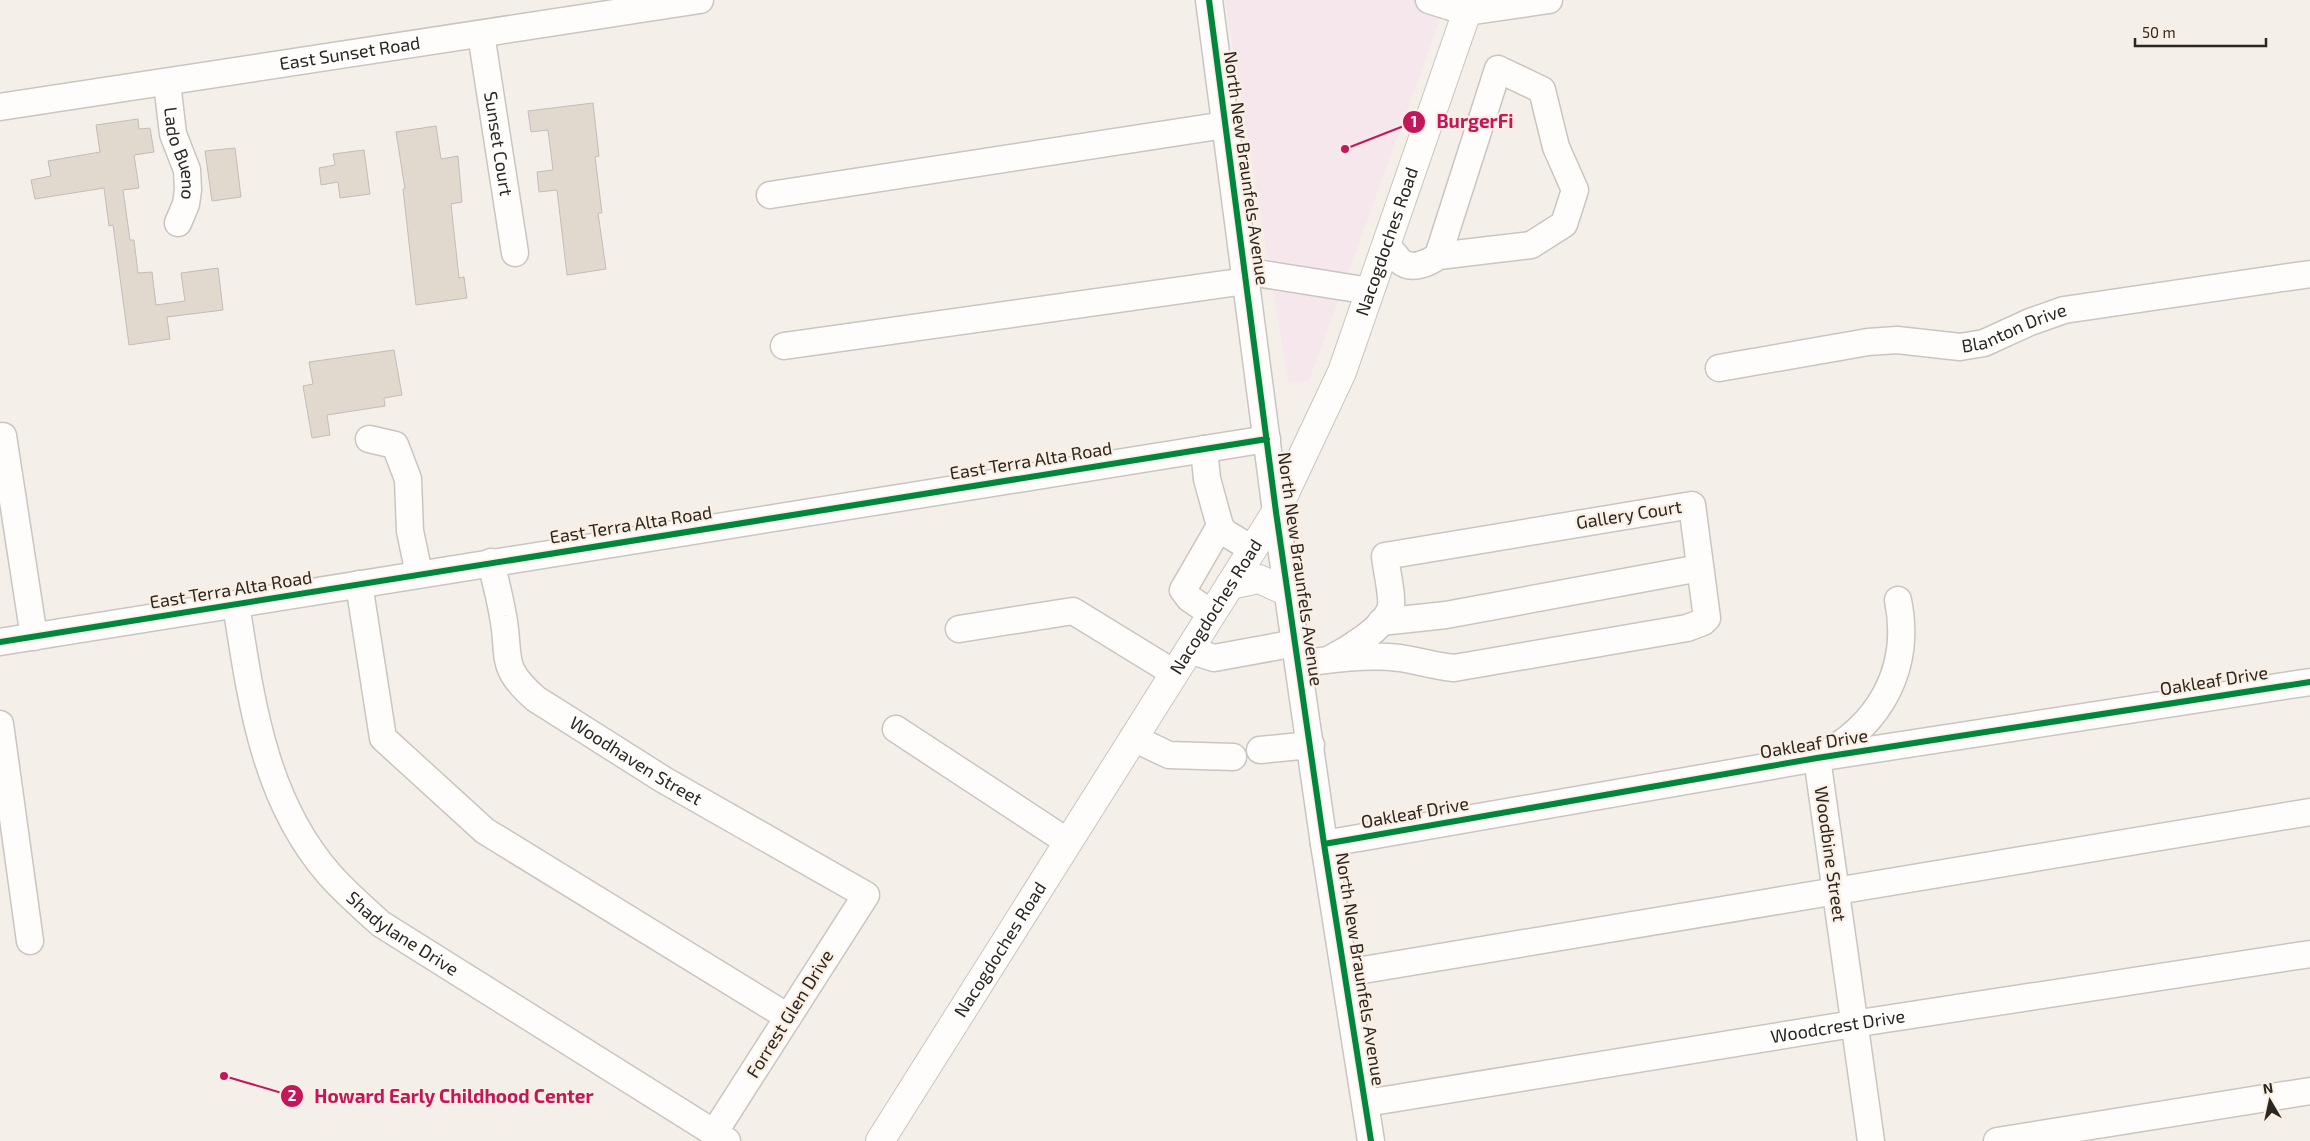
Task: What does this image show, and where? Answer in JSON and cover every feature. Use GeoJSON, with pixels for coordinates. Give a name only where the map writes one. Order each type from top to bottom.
{"type":"FeatureCollection","features":[{"type":"Feature","properties":{"kind":"main road","name":"Nacogdoches Road"},"geometry":{"type":"LineString","coordinates":[[880,1141],[1276,512],[1342,372],[1370,291],[1391,250],[1469,6]]}},
{"type":"Feature","properties":{"kind":"main road"},"geometry":{"type":"LineString","coordinates":[[1230,585],[1259,579],[1288,592]]}},
{"type":"Feature","properties":{"kind":"street","name":"East Sunset Road"},"geometry":{"type":"LineString","coordinates":[[0,107],[481,34],[618,6],[700,0]]}},
{"type":"Feature","properties":{"kind":"street","name":"North New Braunfels Avenue"},"geometry":{"type":"LineString","coordinates":[[1209,0],[1276,512],[1324,844],[1371,1141]]}},
{"type":"Feature","properties":{"kind":"street"},"geometry":{"type":"LineString","coordinates":[[1429,0],[1469,6],[1549,0]]}},
{"type":"Feature","properties":{"kind":"street","name":"Sunset Court"},"geometry":{"type":"LineString","coordinates":[[481,34],[515,253]]}},
{"type":"Feature","properties":{"kind":"street"},"geometry":{"type":"LineString","coordinates":[[1391,250],[1401,261],[1410,265],[1428,264],[1438,256],[1532,245],[1564,224],[1575,190],[1556,148],[1542,90],[1498,69],[1438,256]]}},
{"type":"Feature","properties":{"kind":"street","name":"Lado Bueno"},"geometry":{"type":"LineString","coordinates":[[166,82],[173,134],[187,170],[188,190],[186,204],[178,223]]}},
{"type":"Feature","properties":{"kind":"street"},"geometry":{"type":"LineString","coordinates":[[770,195],[1225,125]]}},
{"type":"Feature","properties":{"kind":"street","name":"Blanton Drive"},"geometry":{"type":"LineString","coordinates":[[1719,368],[1868,342],[1897,340],[1960,347],[1984,343],[2030,322],[2064,310],[2310,274]]}},
{"type":"Feature","properties":{"kind":"street"},"geometry":{"type":"LineString","coordinates":[[784,346],[1245,276],[1370,291]]}},
{"type":"Feature","properties":{"kind":"street"},"geometry":{"type":"LineString","coordinates":[[3,436],[34,637]]}},
{"type":"Feature","properties":{"kind":"street"},"geometry":{"type":"LineString","coordinates":[[369,439],[395,445],[402,460],[408,479],[410,531],[419,574]]}},
{"type":"Feature","properties":{"kind":"street","name":"East Terra Alta Road"},"geometry":{"type":"LineString","coordinates":[[0,642],[1267,439]]}},
{"type":"Feature","properties":{"kind":"street"},"geometry":{"type":"LineString","coordinates":[[1204,449],[1207,479],[1220,526],[1224,532],[1252,549]]}},
{"type":"Feature","properties":{"kind":"street","name":"Gallery Court"},"geometry":{"type":"LineString","coordinates":[[1189,650],[1214,658],[1297,653],[1330,660],[1400,658],[1432,666],[1454,668],[1687,628],[1703,622],[1707,618],[1692,505],[1385,556],[1391,601],[1390,610],[1381,622],[1347,650],[1330,660]]}},
{"type":"Feature","properties":{"kind":"street"},"geometry":{"type":"LineString","coordinates":[[1212,614],[1190,598],[1183,590],[1220,526]]}},
{"type":"Feature","properties":{"kind":"street","name":"Woodhaven Street"},"geometry":{"type":"LineString","coordinates":[[491,562],[504,617],[506,655],[510,670],[523,687],[536,699],[664,780],[866,895]]}},
{"type":"Feature","properties":{"kind":"street"},"geometry":{"type":"LineString","coordinates":[[1381,622],[1446,615],[1700,568]]}},
{"type":"Feature","properties":{"kind":"street"},"geometry":{"type":"LineString","coordinates":[[359,584],[383,738],[485,831],[788,1017]]}},
{"type":"Feature","properties":{"kind":"street"},"geometry":{"type":"LineString","coordinates":[[1817,758],[1838,748],[1860,730],[1886,696],[1897,670],[1902,642],[1898,600]]}},
{"type":"Feature","properties":{"kind":"street","name":"Shadylane Drive"},"geometry":{"type":"LineString","coordinates":[[236,604],[252,709],[265,756],[294,824],[328,873],[353,900],[381,924],[721,1137]]}},
{"type":"Feature","properties":{"kind":"street"},"geometry":{"type":"LineString","coordinates":[[959,628],[1073,611],[1174,673]]}},
{"type":"Feature","properties":{"kind":"street","name":"Oakleaf Drive"},"geometry":{"type":"LineString","coordinates":[[1324,844],[1817,758],[2310,682]]}},
{"type":"Feature","properties":{"kind":"street"},"geometry":{"type":"LineString","coordinates":[[0,724],[30,940]]}},
{"type":"Feature","properties":{"kind":"street"},"geometry":{"type":"LineString","coordinates":[[896,729],[1068,842]]}},
{"type":"Feature","properties":{"kind":"street"},"geometry":{"type":"LineString","coordinates":[[1133,738],[1169,755],[1233,757]]}},
{"type":"Feature","properties":{"kind":"street"},"geometry":{"type":"LineString","coordinates":[[1260,750],[1310,745]]}},
{"type":"Feature","properties":{"kind":"street","name":"Woodbine Street"},"geometry":{"type":"LineString","coordinates":[[1817,758],[1871,1141]]}},
{"type":"Feature","properties":{"kind":"street"},"geometry":{"type":"LineString","coordinates":[[1345,973],[2310,812]]}},
{"type":"Feature","properties":{"kind":"street","name":"Forrest Glen Drive"},"geometry":{"type":"LineString","coordinates":[[721,1137],[788,1017],[866,895]]}},
{"type":"Feature","properties":{"kind":"street","name":"Woodcrest Drive"},"geometry":{"type":"LineString","coordinates":[[1366,1103],[1853,1024],[2310,954]]}},
{"type":"Feature","properties":{"kind":"street"},"geometry":{"type":"LineString","coordinates":[[1997,1141],[2310,1091]]}},
{"type":"Feature","properties":{"kind":"shaded area"},"geometry":{"type":"Polygon","coordinates":[[[1225,0],[1447,0],[1309,381],[1288,382],[1225,0]]]}},
{"type":"Feature","properties":{"kind":"building"},"geometry":{"type":"Polygon","coordinates":[[[593,103],[599,156],[595,157],[602,213],[598,213],[606,269],[567,275],[557,190],[539,192],[537,172],[553,170],[548,130],[531,132],[528,111],[593,103]]]}},
{"type":"Feature","properties":{"kind":"building"},"geometry":{"type":"Polygon","coordinates":[[[138,119],[139,129],[150,128],[154,152],[134,155],[139,188],[123,190],[130,240],[134,240],[138,273],[152,272],[156,305],[185,301],[181,273],[218,268],[223,310],[167,317],[170,339],[129,345],[113,225],[109,226],[104,188],[35,199],[31,180],[51,176],[48,161],[100,152],[96,125],[138,119]]]}},
{"type":"Feature","properties":{"kind":"building"},"geometry":{"type":"Polygon","coordinates":[[[436,126],[441,159],[458,156],[462,202],[451,204],[459,278],[464,277],[467,298],[416,305],[403,189],[405,189],[396,132],[436,126]]]}},
{"type":"Feature","properties":{"kind":"building"},"geometry":{"type":"Polygon","coordinates":[[[235,148],[241,197],[212,201],[205,151],[235,148]]]}},
{"type":"Feature","properties":{"kind":"building"},"geometry":{"type":"Polygon","coordinates":[[[364,150],[370,194],[340,198],[338,182],[321,185],[319,168],[335,165],[333,154],[364,150]]]}},
{"type":"Feature","properties":{"kind":"building"},"geometry":{"type":"Polygon","coordinates":[[[394,350],[402,395],[384,398],[385,406],[327,415],[330,435],[312,438],[303,386],[313,384],[309,362],[394,350]]]}},
{"type":"Feature","properties":{"kind":"cycle path"},"geometry":{"type":"LineString","coordinates":[[1209,0],[1276,512],[1324,844],[1371,1141]]}},
{"type":"Feature","properties":{"kind":"cycle path"},"geometry":{"type":"LineString","coordinates":[[0,642],[1267,439]]}},
{"type":"Feature","properties":{"kind":"cycle path"},"geometry":{"type":"LineString","coordinates":[[1324,844],[1817,758],[2310,682]]}},
{"type":"Feature","properties":{"kind":"place","name":"BurgerFi"},"geometry":{"type":"Point","coordinates":[1345,149]}},
{"type":"Feature","properties":{"kind":"place","name":"Howard Early Childhood Center"},"geometry":{"type":"Point","coordinates":[224,1076]}}]}
